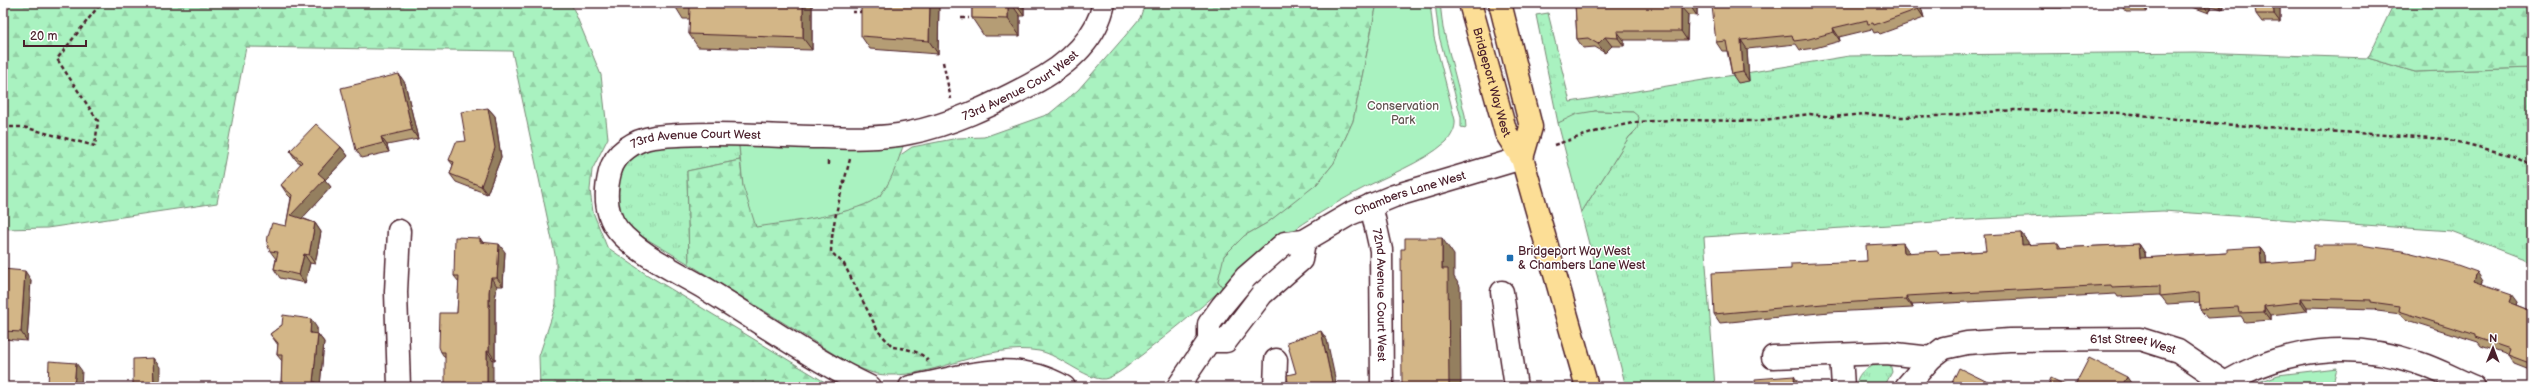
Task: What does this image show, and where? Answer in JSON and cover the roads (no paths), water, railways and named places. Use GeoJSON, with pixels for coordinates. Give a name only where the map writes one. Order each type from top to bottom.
{"type":"FeatureCollection","features":[{"type":"Feature","properties":{"kind":"main road","name":"Bridgeport Way West"},"geometry":{"type":"LineString","coordinates":[[1470,3],[1506,133],[1522,158],[1587,387]]}},
{"type":"Feature","properties":{"kind":"main road","name":"Bridgeport Way West"},"geometry":{"type":"LineString","coordinates":[[1500,3],[1531,127],[1522,158]]}},
{"type":"Feature","properties":{"kind":"street","name":"73rd Avenue Court West"},"geometry":{"type":"LineString","coordinates":[[870,387],[853,379],[640,248],[615,225],[609,213],[607,200],[609,175],[616,158],[630,145],[646,138],[680,135],[855,138],[908,133],[932,128],[957,119],[1043,78],[1081,49],[1098,21],[1104,3]]}},
{"type":"Feature","properties":{"kind":"street","name":"Chambers Lane West"},"geometry":{"type":"LineString","coordinates":[[1178,387],[1209,341],[1226,340],[1262,294],[1301,260],[1304,241],[1371,205],[1406,192],[1522,158]]}},
{"type":"Feature","properties":{"kind":"street","name":"72nd Avenue Court West"},"geometry":{"type":"LineString","coordinates":[[1371,205],[1381,250],[1382,387]]}},
{"type":"Feature","properties":{"kind":"street"},"geometry":{"type":"LineString","coordinates":[[399,231],[396,292],[399,387]]}},
{"type":"Feature","properties":{"kind":"street"},"geometry":{"type":"LineString","coordinates":[[1502,292],[1516,387]]}},
{"type":"Feature","properties":{"kind":"street","name":"61st Street West"},"geometry":{"type":"LineString","coordinates":[[1906,387],[1931,358],[1944,348],[1967,343],[2009,340],[2140,339],[2178,351],[2222,385],[2246,370],[2274,359],[2320,350],[2362,350],[2380,352],[2418,363],[2474,387]]}},
{"type":"Feature","properties":{"kind":"street"},"geometry":{"type":"LineString","coordinates":[[1773,357],[1887,353],[1931,358]]}},
{"type":"Feature","properties":{"kind":"street"},"geometry":{"type":"LineString","coordinates":[[1841,355],[1843,387]]}},
{"type":"Feature","properties":{"kind":"street"},"geometry":{"type":"LineString","coordinates":[[1275,387],[1276,360]]}},
{"type":"Feature","properties":{"kind":"street"},"geometry":{"type":"LineString","coordinates":[[910,387],[1010,370],[1036,374],[1064,387]]}},
{"type":"Feature","properties":{"kind":"place","name":"Bridgeport Way West & Chambers Lane West"},"geometry":{"type":"Point","coordinates":[1510,258]}},
{"type":"Feature","properties":{"kind":"park label","name":"Conservation Park"},"geometry":{"type":"Point","coordinates":[1403,113]}}]}
